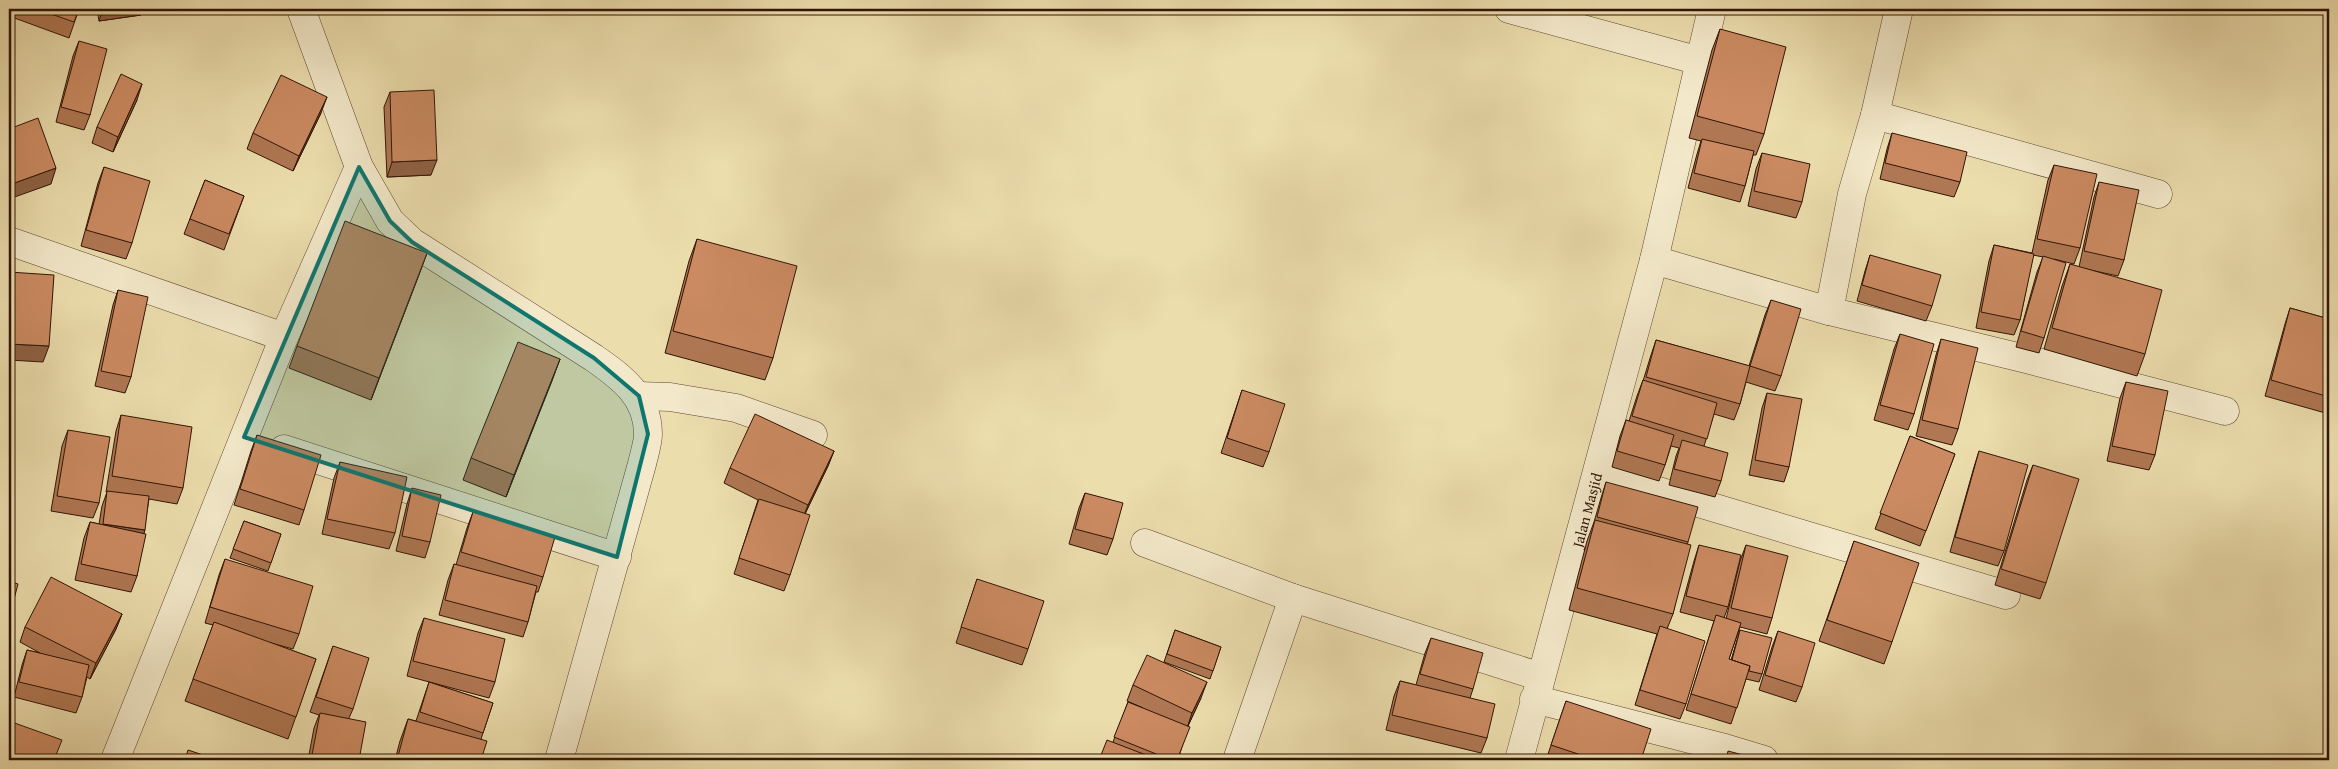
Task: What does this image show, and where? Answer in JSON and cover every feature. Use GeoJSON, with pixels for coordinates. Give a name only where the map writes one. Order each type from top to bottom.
{"type":"FeatureCollection","features":[{"type":"Feature","properties":{"kind":"street"},"geometry":{"type":"LineString","coordinates":[[301,9],[359,167],[390,221],[412,242],[614,372],[638,396],[648,434],[617,557],[559,760]]}},
{"type":"Feature","properties":{"kind":"street"},"geometry":{"type":"LineString","coordinates":[[1509,9],[1700,61]]}},
{"type":"Feature","properties":{"kind":"street","name":"Jalan Masjid"},"geometry":{"type":"LineString","coordinates":[[1519,760],[1654,260],[1712,9]]}},
{"type":"Feature","properties":{"kind":"street"},"geometry":{"type":"LineString","coordinates":[[1829,311],[1852,194],[1875,115],[1899,9]]}},
{"type":"Feature","properties":{"kind":"street"},"geometry":{"type":"LineString","coordinates":[[1875,115],[2158,194]]}},
{"type":"Feature","properties":{"kind":"street"},"geometry":{"type":"LineString","coordinates":[[115,760],[284,336],[359,167]]}},
{"type":"Feature","properties":{"kind":"street"},"geometry":{"type":"LineString","coordinates":[[9,241],[284,336]]}},
{"type":"Feature","properties":{"kind":"street"},"geometry":{"type":"LineString","coordinates":[[1654,260],[1829,311],[2026,359],[2225,411]]}},
{"type":"Feature","properties":{"kind":"street"},"geometry":{"type":"LineString","coordinates":[[638,396],[670,397],[736,408],[813,435]]}},
{"type":"Feature","properties":{"kind":"street"},"geometry":{"type":"LineString","coordinates":[[244,437],[617,557]]}},
{"type":"Feature","properties":{"kind":"street"},"geometry":{"type":"LineString","coordinates":[[1598,473],[2006,594]]}},
{"type":"Feature","properties":{"kind":"street"},"geometry":{"type":"LineString","coordinates":[[1145,543],[1538,688],[1764,760]]}},
{"type":"Feature","properties":{"kind":"street"},"geometry":{"type":"LineString","coordinates":[[1237,760],[1293,598]]}},
{"type":"Feature","properties":{"kind":"highlighted area"},"geometry":{"type":"Polygon","coordinates":[[[359,167],[390,221],[412,242],[594,358],[639,396],[648,434],[617,557],[244,437],[359,167]]]}},
{"type":"Feature","properties":{"kind":"building"},"geometry":{"type":"Polygon","coordinates":[[[37,9],[79,9],[74,22],[37,9]]]}},
{"type":"Feature","properties":{"kind":"building"},"geometry":{"type":"Polygon","coordinates":[[[1720,29],[1786,47],[1764,134],[1697,116],[1720,29]]]}},
{"type":"Feature","properties":{"kind":"building"},"geometry":{"type":"Polygon","coordinates":[[[79,41],[107,49],[90,115],[61,107],[79,41]]]}},
{"type":"Feature","properties":{"kind":"building"},"geometry":{"type":"Polygon","coordinates":[[[121,74],[142,84],[118,137],[97,127],[121,74]]]}},
{"type":"Feature","properties":{"kind":"building"},"geometry":{"type":"Polygon","coordinates":[[[281,75],[327,97],[299,156],[253,133],[281,75]]]}},
{"type":"Feature","properties":{"kind":"building"},"geometry":{"type":"Polygon","coordinates":[[[434,90],[437,160],[392,162],[390,92],[434,90]]]}},
{"type":"Feature","properties":{"kind":"building"},"geometry":{"type":"Polygon","coordinates":[[[38,118],[56,168],[9,185],[9,129],[38,118]]]}},
{"type":"Feature","properties":{"kind":"building"},"geometry":{"type":"Polygon","coordinates":[[[1892,133],[1967,152],[1960,182],[1885,163],[1892,133]]]}},
{"type":"Feature","properties":{"kind":"building"},"geometry":{"type":"Polygon","coordinates":[[[1702,139],[1754,151],[1745,186],[1694,173],[1702,139]]]}},
{"type":"Feature","properties":{"kind":"building"},"geometry":{"type":"Polygon","coordinates":[[[1762,153],[1810,164],[1802,202],[1754,191],[1762,153]]]}},
{"type":"Feature","properties":{"kind":"building"},"geometry":{"type":"Polygon","coordinates":[[[2054,165],[2097,174],[2080,248],[2037,239],[2054,165]]]}},
{"type":"Feature","properties":{"kind":"building"},"geometry":{"type":"Polygon","coordinates":[[[104,167],[150,181],[132,243],[86,230],[104,167]]]}},
{"type":"Feature","properties":{"kind":"building"},"geometry":{"type":"Polygon","coordinates":[[[205,180],[244,196],[229,234],[190,219],[205,180]]]}},
{"type":"Feature","properties":{"kind":"building"},"geometry":{"type":"Polygon","coordinates":[[[2099,182],[2139,190],[2124,260],[2084,251],[2099,182]]]}},
{"type":"Feature","properties":{"kind":"building"},"geometry":{"type":"Polygon","coordinates":[[[345,221],[427,253],[379,378],[297,346],[345,221]]]}},
{"type":"Feature","properties":{"kind":"building"},"geometry":{"type":"Polygon","coordinates":[[[697,239],[797,266],[773,358],[673,331],[697,239]]]}},
{"type":"Feature","properties":{"kind":"building"},"geometry":{"type":"Polygon","coordinates":[[[1994,245],[2034,254],[2020,320],[1981,312],[1994,245]]]}},
{"type":"Feature","properties":{"kind":"building"},"geometry":{"type":"Polygon","coordinates":[[[1870,255],[1941,275],[1932,306],[1862,285],[1870,255]]]}},
{"type":"Feature","properties":{"kind":"building"},"geometry":{"type":"Polygon","coordinates":[[[2043,256],[2066,263],[2044,338],[2021,331],[2043,256]]]}},
{"type":"Feature","properties":{"kind":"building"},"geometry":{"type":"Polygon","coordinates":[[[2070,264],[2162,290],[2145,354],[2052,328],[2070,264]]]}},
{"type":"Feature","properties":{"kind":"building"},"geometry":{"type":"Polygon","coordinates":[[[9,272],[54,275],[49,346],[9,344],[9,272]]]}},
{"type":"Feature","properties":{"kind":"building"},"geometry":{"type":"Polygon","coordinates":[[[118,290],[148,297],[131,377],[101,371],[118,290]]]}},
{"type":"Feature","properties":{"kind":"building"},"geometry":{"type":"Polygon","coordinates":[[[1771,300],[1801,309],[1781,376],[1750,366],[1771,300]]]}},
{"type":"Feature","properties":{"kind":"building"},"geometry":{"type":"Polygon","coordinates":[[[2290,308],[2329,319],[2329,397],[2271,380],[2290,308]]]}},
{"type":"Feature","properties":{"kind":"building"},"geometry":{"type":"Polygon","coordinates":[[[1900,334],[1934,344],[1914,414],[1880,405],[1900,334]]]}},
{"type":"Feature","properties":{"kind":"building"},"geometry":{"type":"Polygon","coordinates":[[[1941,339],[1978,348],[1958,429],[1922,420],[1941,339]]]}},
{"type":"Feature","properties":{"kind":"building"},"geometry":{"type":"Polygon","coordinates":[[[1656,340],[1750,366],[1740,404],[1646,377],[1656,340]]]}},
{"type":"Feature","properties":{"kind":"building"},"geometry":{"type":"Polygon","coordinates":[[[518,342],[560,359],[514,475],[471,458],[518,342]]]}},
{"type":"Feature","properties":{"kind":"building"},"geometry":{"type":"Polygon","coordinates":[[[1643,380],[1717,403],[1707,439],[1632,416],[1643,380]]]}},
{"type":"Feature","properties":{"kind":"building"},"geometry":{"type":"Polygon","coordinates":[[[2126,382],[2168,391],[2155,455],[2112,446],[2126,382]]]}},
{"type":"Feature","properties":{"kind":"building"},"geometry":{"type":"Polygon","coordinates":[[[1242,390],[1285,404],[1269,452],[1227,438],[1242,390]]]}},
{"type":"Feature","properties":{"kind":"building"},"geometry":{"type":"Polygon","coordinates":[[[1767,393],[1802,399],[1789,467],[1755,460],[1767,393]]]}},
{"type":"Feature","properties":{"kind":"building"},"geometry":{"type":"Polygon","coordinates":[[[755,414],[834,451],[808,505],[730,468],[755,414]]]}},
{"type":"Feature","properties":{"kind":"building"},"geometry":{"type":"Polygon","coordinates":[[[121,415],[192,427],[183,488],[112,476],[121,415]]]}},
{"type":"Feature","properties":{"kind":"building"},"geometry":{"type":"Polygon","coordinates":[[[1626,420],[1674,435],[1665,465],[1617,451],[1626,420]]]}},
{"type":"Feature","properties":{"kind":"building"},"geometry":{"type":"Polygon","coordinates":[[[68,430],[110,437],[99,503],[57,496],[68,430]]]}},
{"type":"Feature","properties":{"kind":"building"},"geometry":{"type":"Polygon","coordinates":[[[257,435],[321,455],[304,510],[240,489],[257,435]]]}},
{"type":"Feature","properties":{"kind":"building"},"geometry":{"type":"Polygon","coordinates":[[[1910,436],[1955,454],[1926,531],[1880,513],[1910,436]]]}},
{"type":"Feature","properties":{"kind":"building"},"geometry":{"type":"Polygon","coordinates":[[[1682,440],[1728,453],[1721,481],[1674,469],[1682,440]]]}},
{"type":"Feature","properties":{"kind":"building"},"geometry":{"type":"Polygon","coordinates":[[[1979,451],[2028,465],[2004,551],[1955,537],[1979,451]]]}},
{"type":"Feature","properties":{"kind":"building"},"geometry":{"type":"Polygon","coordinates":[[[340,462],[407,477],[395,533],[327,519],[340,462]]]}},
{"type":"Feature","properties":{"kind":"building"},"geometry":{"type":"Polygon","coordinates":[[[2033,465],[2079,479],[2046,583],[2001,569],[2033,465]]]}},
{"type":"Feature","properties":{"kind":"building"},"geometry":{"type":"Polygon","coordinates":[[[1606,482],[1698,507],[1688,542],[1597,517],[1606,482]]]}},
{"type":"Feature","properties":{"kind":"building"},"geometry":{"type":"Polygon","coordinates":[[[412,488],[441,495],[430,542],[402,536],[412,488]]]}},
{"type":"Feature","properties":{"kind":"building"},"geometry":{"type":"Polygon","coordinates":[[[107,491],[149,496],[145,530],[103,524],[107,491]]]}},
{"type":"Feature","properties":{"kind":"building"},"geometry":{"type":"Polygon","coordinates":[[[1085,493],[1123,503],[1113,539],[1075,529],[1085,493]]]}},
{"type":"Feature","properties":{"kind":"building"},"geometry":{"type":"Polygon","coordinates":[[[759,499],[810,515],[790,575],[739,558],[759,499]]]}},
{"type":"Feature","properties":{"kind":"building"},"geometry":{"type":"Polygon","coordinates":[[[473,512],[555,537],[543,577],[461,552],[473,512]]]}},
{"type":"Feature","properties":{"kind":"building"},"geometry":{"type":"Polygon","coordinates":[[[1595,520],[1691,545],[1673,614],[1577,588],[1595,520]]]}},
{"type":"Feature","properties":{"kind":"building"},"geometry":{"type":"Polygon","coordinates":[[[244,521],[281,534],[271,563],[233,549],[244,521]]]}},
{"type":"Feature","properties":{"kind":"building"},"geometry":{"type":"Polygon","coordinates":[[[90,522],[146,534],[137,576],[81,564],[90,522]]]}},
{"type":"Feature","properties":{"kind":"building"},"geometry":{"type":"Polygon","coordinates":[[[1854,541],[1919,563],[1892,642],[1827,620],[1854,541]]]}},
{"type":"Feature","properties":{"kind":"building"},"geometry":{"type":"Polygon","coordinates":[[[1699,545],[1741,555],[1728,607],[1686,596],[1699,545]]]}},
{"type":"Feature","properties":{"kind":"building"},"geometry":{"type":"Polygon","coordinates":[[[1746,545],[1788,556],[1772,618],[1731,608],[1746,545]]]}},
{"type":"Feature","properties":{"kind":"building"},"geometry":{"type":"Polygon","coordinates":[[[225,559],[313,586],[299,634],[210,607],[225,559]]]}},
{"type":"Feature","properties":{"kind":"building"},"geometry":{"type":"Polygon","coordinates":[[[454,564],[537,586],[528,622],[445,600],[454,564]]]}},
{"type":"Feature","properties":{"kind":"building"},"geometry":{"type":"Polygon","coordinates":[[[51,577],[122,614],[96,663],[25,627],[51,577]]]}},
{"type":"Feature","properties":{"kind":"building"},"geometry":{"type":"Polygon","coordinates":[[[977,579],[1044,601],[1028,649],[961,627],[977,579]]]}},
{"type":"Feature","properties":{"kind":"building"},"geometry":{"type":"Polygon","coordinates":[[[9,581],[18,584],[9,618],[9,581]]]}},
{"type":"Feature","properties":{"kind":"building"},"geometry":{"type":"Polygon","coordinates":[[[1716,615],[1741,623],[1729,659],[1750,666],[1737,708],[1691,694],[1716,615]]]}},
{"type":"Feature","properties":{"kind":"building"},"geometry":{"type":"Polygon","coordinates":[[[424,618],[505,639],[495,682],[413,661],[424,618]]]}},
{"type":"Feature","properties":{"kind":"building"},"geometry":{"type":"Polygon","coordinates":[[[214,622],[316,659],[296,717],[193,679],[214,622]]]}},
{"type":"Feature","properties":{"kind":"building"},"geometry":{"type":"Polygon","coordinates":[[[1660,626],[1705,641],[1686,704],[1640,690],[1660,626]]]}},
{"type":"Feature","properties":{"kind":"building"},"geometry":{"type":"Polygon","coordinates":[[[1175,630],[1221,647],[1213,671],[1167,654],[1175,630]]]}},
{"type":"Feature","properties":{"kind":"building"},"geometry":{"type":"Polygon","coordinates":[[[1740,630],[1772,638],[1762,674],[1749,671],[1750,666],[1732,660],[1740,630]]]}},
{"type":"Feature","properties":{"kind":"building"},"geometry":{"type":"Polygon","coordinates":[[[1778,631],[1815,643],[1802,687],[1765,675],[1778,631]]]}},
{"type":"Feature","properties":{"kind":"building"},"geometry":{"type":"Polygon","coordinates":[[[1431,638],[1483,653],[1473,689],[1420,674],[1431,638]]]}},
{"type":"Feature","properties":{"kind":"building"},"geometry":{"type":"Polygon","coordinates":[[[333,646],[369,658],[353,709],[316,697],[333,646]]]}},
{"type":"Feature","properties":{"kind":"building"},"geometry":{"type":"Polygon","coordinates":[[[27,650],[89,665],[82,697],[19,682],[27,650]]]}},
{"type":"Feature","properties":{"kind":"building"},"geometry":{"type":"Polygon","coordinates":[[[1147,655],[1207,682],[1192,713],[1133,685],[1147,655]]]}},
{"type":"Feature","properties":{"kind":"building"},"geometry":{"type":"Polygon","coordinates":[[[1400,681],[1495,704],[1487,738],[1392,715],[1400,681]]]}},
{"type":"Feature","properties":{"kind":"building"},"geometry":{"type":"Polygon","coordinates":[[[429,682],[493,703],[483,733],[420,712],[429,682]]]}},
{"type":"Feature","properties":{"kind":"building"},"geometry":{"type":"Polygon","coordinates":[[[1566,701],[1651,729],[1641,760],[1596,760],[1551,745],[1566,701]]]}},
{"type":"Feature","properties":{"kind":"building"},"geometry":{"type":"Polygon","coordinates":[[[1128,702],[1190,727],[1177,760],[1171,760],[1114,737],[1128,702]]]}},
{"type":"Feature","properties":{"kind":"building"},"geometry":{"type":"Polygon","coordinates":[[[320,713],[366,722],[359,760],[311,760],[320,713]]]}},
{"type":"Feature","properties":{"kind":"building"},"geometry":{"type":"Polygon","coordinates":[[[408,719],[487,741],[481,760],[397,760],[408,719]]]}},
{"type":"Feature","properties":{"kind":"building"},"geometry":{"type":"Polygon","coordinates":[[[9,721],[62,740],[54,760],[9,759],[9,721]]]}},
{"type":"Feature","properties":{"kind":"building"},"geometry":{"type":"Polygon","coordinates":[[[1107,740],[1159,760],[1099,760],[1107,740]]]}},
{"type":"Feature","properties":{"kind":"building"},"geometry":{"type":"Polygon","coordinates":[[[188,750],[218,760],[185,760],[188,750]]]}},
{"type":"Feature","properties":{"kind":"building"},"geometry":{"type":"Polygon","coordinates":[[[1728,751],[1762,760],[1726,760],[1728,751]]]}}]}
